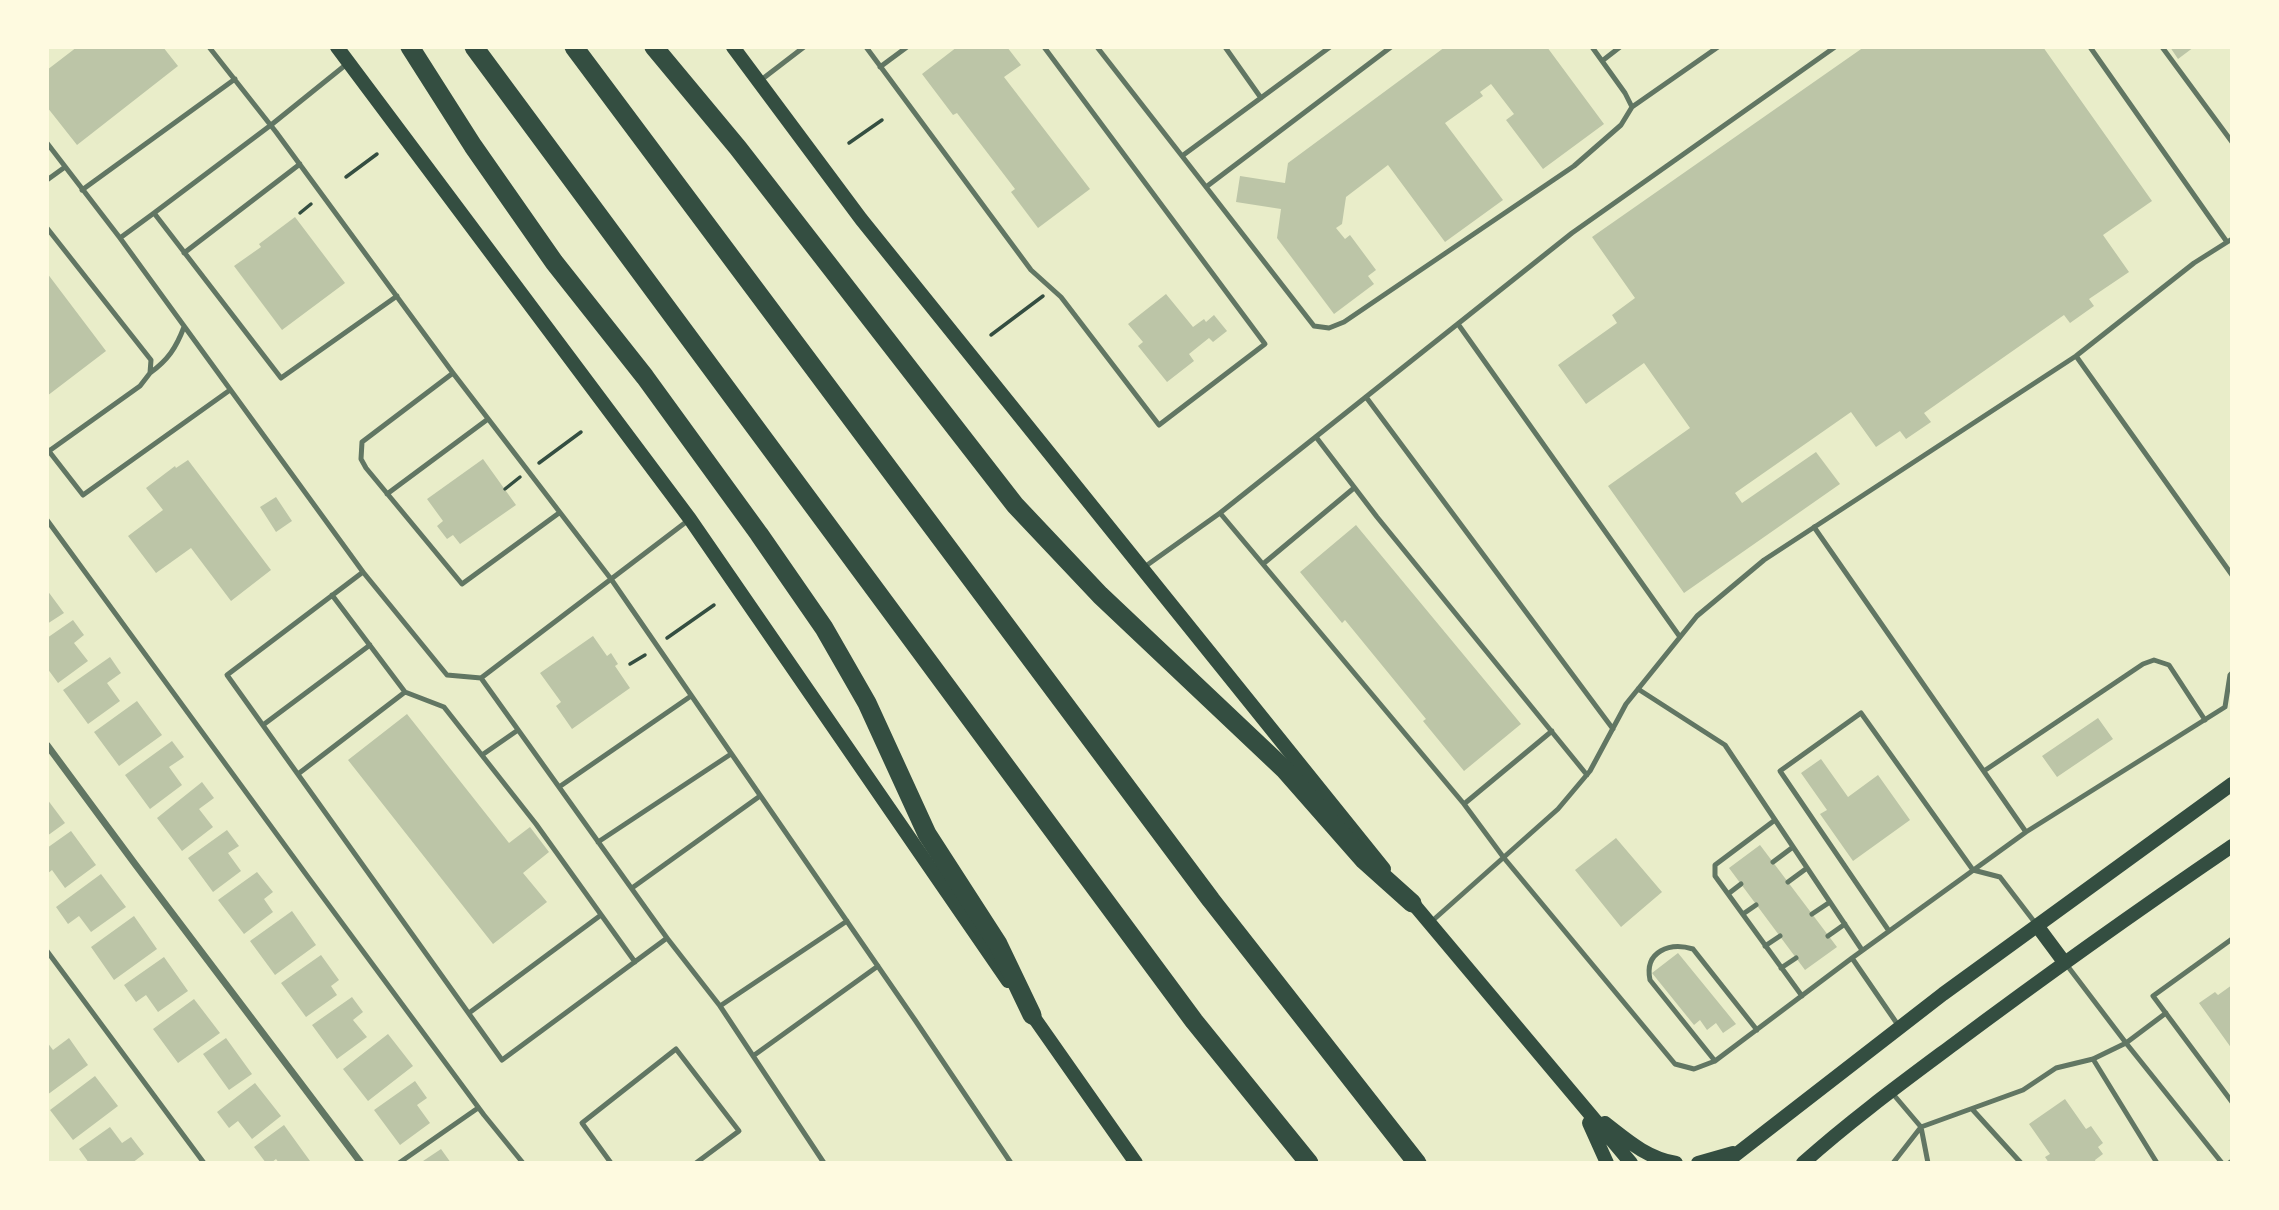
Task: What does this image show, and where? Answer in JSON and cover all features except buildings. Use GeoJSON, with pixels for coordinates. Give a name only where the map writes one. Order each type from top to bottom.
{"type":"FeatureCollection","features":[{"type":"Feature","properties":{"kind":"highway"},"geometry":{"type":"LineString","coordinates":[[410,47],[473,146],[554,262],[645,377],[824,628],[867,703],[927,834],[998,943],[1032,1015]]}},
{"type":"Feature","properties":{"kind":"highway"},"geometry":{"type":"LineString","coordinates":[[474,47],[1194,1021],[1309,1163]]}},
{"type":"Feature","properties":{"kind":"highway"},"geometry":{"type":"LineString","coordinates":[[574,47],[1211,900],[1417,1163]]}},
{"type":"Feature","properties":{"kind":"highway"},"geometry":{"type":"LineString","coordinates":[[654,47],[738,148],[1015,505],[1100,595],[1284,769],[1364,860],[1412,903]]}},
{"type":"Feature","properties":{"kind":"main road"},"geometry":{"type":"LineString","coordinates":[[337,47],[690,519],[1136,1163]]}},
{"type":"Feature","properties":{"kind":"main road"},"geometry":{"type":"LineString","coordinates":[[733,47],[861,219],[1142,569],[1429,924],[1631,1163]]}},
{"type":"Feature","properties":{"kind":"main road"},"geometry":{"type":"LineString","coordinates":[[1725,1163],[1943,994],[2232,784]]}},
{"type":"Feature","properties":{"kind":"main road"},"geometry":{"type":"LineString","coordinates":[[1803,1163],[1891,1091],[2064,961],[2232,846]]}},
{"type":"Feature","properties":{"kind":"main road"},"geometry":{"type":"LineString","coordinates":[[2038,927],[2064,961]]}},
{"type":"Feature","properties":{"kind":"main road"},"geometry":{"type":"LineString","coordinates":[[1579,1103],[1608,1163]]}},
{"type":"Feature","properties":{"kind":"main road"},"geometry":{"type":"LineString","coordinates":[[1579,1103],[1641,1152],[1662,1161],[1676,1163]]}},
{"type":"Feature","properties":{"kind":"main road"},"geometry":{"type":"LineString","coordinates":[[1698,1163],[1738,1152]]}},
{"type":"Feature","properties":{"kind":"street"},"geometry":{"type":"LineString","coordinates":[[47,745],[361,1163]]}},
{"type":"Feature","properties":{"kind":"lane"},"geometry":{"type":"LineString","coordinates":[[209,47],[271,125],[453,373],[611,579],[1011,1163]]}},
{"type":"Feature","properties":{"kind":"lane"},"geometry":{"type":"LineString","coordinates":[[758,82],[804,47]]}},
{"type":"Feature","properties":{"kind":"lane"},"geometry":{"type":"LineString","coordinates":[[866,47],[1031,270],[1060,297],[1159,425],[1265,344],[1044,47]]}},
{"type":"Feature","properties":{"kind":"lane"},"geometry":{"type":"LineString","coordinates":[[880,66],[907,47]]}},
{"type":"Feature","properties":{"kind":"lane"},"geometry":{"type":"LineString","coordinates":[[1097,47],[1314,326],[1329,328],[1344,322],[1574,166],[1621,125],[1632,107],[1718,47]]}},
{"type":"Feature","properties":{"kind":"lane"},"geometry":{"type":"LineString","coordinates":[[1225,47],[1261,98]]}},
{"type":"Feature","properties":{"kind":"lane"},"geometry":{"type":"LineString","coordinates":[[1182,156],[1330,47]]}},
{"type":"Feature","properties":{"kind":"lane"},"geometry":{"type":"LineString","coordinates":[[1206,187],[1391,47]]}},
{"type":"Feature","properties":{"kind":"lane"},"geometry":{"type":"LineString","coordinates":[[1592,47],[1632,107]]}},
{"type":"Feature","properties":{"kind":"lane"},"geometry":{"type":"LineString","coordinates":[[1602,61],[1620,47]]}},
{"type":"Feature","properties":{"kind":"lane"},"geometry":{"type":"LineString","coordinates":[[1142,569],[1220,513],[1572,233],[1835,47]]}},
{"type":"Feature","properties":{"kind":"lane"},"geometry":{"type":"LineString","coordinates":[[1429,924],[1558,809],[1587,775],[1626,704],[1697,616],[1764,560],[2076,356],[2194,263],[2229,240],[2090,47]]}},
{"type":"Feature","properties":{"kind":"lane"},"geometry":{"type":"LineString","coordinates":[[2162,47],[2232,142]]}},
{"type":"Feature","properties":{"kind":"lane"},"geometry":{"type":"LineString","coordinates":[[120,238],[271,125],[349,62]]}},
{"type":"Feature","properties":{"kind":"lane"},"geometry":{"type":"LineString","coordinates":[[82,190],[235,79]]}},
{"type":"Feature","properties":{"kind":"lane"},"geometry":{"type":"LineString","coordinates":[[47,143],[120,238],[363,572],[447,675],[481,678],[690,519]]}},
{"type":"Feature","properties":{"kind":"lane"},"geometry":{"type":"LineString","coordinates":[[184,253],[300,164]]}},
{"type":"Feature","properties":{"kind":"lane"},"geometry":{"type":"LineString","coordinates":[[47,180],[65,167]]}},
{"type":"Feature","properties":{"kind":"lane"},"geometry":{"type":"LineString","coordinates":[[154,213],[281,379],[397,296]]}},
{"type":"Feature","properties":{"kind":"lane"},"geometry":{"type":"LineString","coordinates":[[47,228],[151,359],[150,373]]}},
{"type":"Feature","properties":{"kind":"lane"},"geometry":{"type":"LineString","coordinates":[[1458,324],[1680,637]]}},
{"type":"Feature","properties":{"kind":"lane"},"geometry":{"type":"LineString","coordinates":[[184,327],[167,361],[150,373],[141,386],[48,450],[83,495],[230,390]]}},
{"type":"Feature","properties":{"kind":"lane"},"geometry":{"type":"LineString","coordinates":[[2076,356],[2232,575]]}},
{"type":"Feature","properties":{"kind":"lane"},"geometry":{"type":"LineString","coordinates":[[453,373],[362,442],[361,459],[387,494],[462,584],[559,513]]}},
{"type":"Feature","properties":{"kind":"lane"},"geometry":{"type":"LineString","coordinates":[[1366,397],[1613,729]]}},
{"type":"Feature","properties":{"kind":"lane"},"geometry":{"type":"LineString","coordinates":[[387,494],[488,419]]}},
{"type":"Feature","properties":{"kind":"lane"},"geometry":{"type":"LineString","coordinates":[[1316,437],[1354,488],[1587,775]]}},
{"type":"Feature","properties":{"kind":"lane"},"geometry":{"type":"LineString","coordinates":[[1263,564],[1354,488]]}},
{"type":"Feature","properties":{"kind":"lane"},"geometry":{"type":"LineString","coordinates":[[1220,513],[1464,804],[1504,858],[1675,1064],[1694,1069],[1715,1061],[1862,950],[2026,832],[2225,707],[2232,673]]}},
{"type":"Feature","properties":{"kind":"lane"},"geometry":{"type":"LineString","coordinates":[[47,520],[478,1108],[523,1163]]}},
{"type":"Feature","properties":{"kind":"lane"},"geometry":{"type":"LineString","coordinates":[[1814,527],[2026,832]]}},
{"type":"Feature","properties":{"kind":"lane"},"geometry":{"type":"LineString","coordinates":[[363,572],[227,675],[502,1060],[667,938]]}},
{"type":"Feature","properties":{"kind":"lane"},"geometry":{"type":"LineString","coordinates":[[332,595],[405,692],[444,707],[536,824],[635,962]]}},
{"type":"Feature","properties":{"kind":"lane"},"geometry":{"type":"LineString","coordinates":[[263,725],[370,645]]}},
{"type":"Feature","properties":{"kind":"lane"},"geometry":{"type":"LineString","coordinates":[[1984,771],[2143,664],[2154,660],[2169,665],[2205,720]]}},
{"type":"Feature","properties":{"kind":"lane"},"geometry":{"type":"LineString","coordinates":[[481,678],[667,938],[720,1006],[824,1163]]}},
{"type":"Feature","properties":{"kind":"lane"},"geometry":{"type":"LineString","coordinates":[[1638,689],[1724,745],[1862,950]]}},
{"type":"Feature","properties":{"kind":"lane"},"geometry":{"type":"LineString","coordinates":[[298,774],[405,692]]}},
{"type":"Feature","properties":{"kind":"lane"},"geometry":{"type":"LineString","coordinates":[[559,787],[691,696]]}},
{"type":"Feature","properties":{"kind":"lane"},"geometry":{"type":"LineString","coordinates":[[1889,931],[1780,771],[1861,713],[1973,870],[2000,877],[2038,927]]}},
{"type":"Feature","properties":{"kind":"lane"},"geometry":{"type":"LineString","coordinates":[[482,755],[518,730]]}},
{"type":"Feature","properties":{"kind":"lane"},"geometry":{"type":"LineString","coordinates":[[1464,804],[1552,732]]}},
{"type":"Feature","properties":{"kind":"lane"},"geometry":{"type":"LineString","coordinates":[[598,842],[731,754]]}},
{"type":"Feature","properties":{"kind":"lane"},"geometry":{"type":"LineString","coordinates":[[632,888],[760,796]]}},
{"type":"Feature","properties":{"kind":"lane"},"geometry":{"type":"LineString","coordinates":[[1776,820],[1715,864],[1715,876],[1802,996]]}},
{"type":"Feature","properties":{"kind":"lane"},"geometry":{"type":"LineString","coordinates":[[1773,862],[1793,848]]}},
{"type":"Feature","properties":{"kind":"lane"},"geometry":{"type":"LineString","coordinates":[[1788,882],[1807,868]]}},
{"type":"Feature","properties":{"kind":"lane"},"geometry":{"type":"LineString","coordinates":[[1728,894],[1741,884]]}},
{"type":"Feature","properties":{"kind":"lane"},"geometry":{"type":"LineString","coordinates":[[1812,914],[1830,902]]}},
{"type":"Feature","properties":{"kind":"lane"},"geometry":{"type":"LineString","coordinates":[[1743,914],[1756,905]]}},
{"type":"Feature","properties":{"kind":"lane"},"geometry":{"type":"LineString","coordinates":[[469,1013],[601,915]]}},
{"type":"Feature","properties":{"kind":"lane"},"geometry":{"type":"LineString","coordinates":[[720,1006],[846,921]]}},
{"type":"Feature","properties":{"kind":"lane"},"geometry":{"type":"LineString","coordinates":[[1828,936],[1845,924]]}},
{"type":"Feature","properties":{"kind":"lane"},"geometry":{"type":"LineString","coordinates":[[1765,946],[1780,936]]}},
{"type":"Feature","properties":{"kind":"lane"},"geometry":{"type":"LineString","coordinates":[[2232,939],[2153,996],[2232,1102]]}},
{"type":"Feature","properties":{"kind":"lane"},"geometry":{"type":"LineString","coordinates":[[1715,1061],[1650,980],[1649,964],[1654,956],[1668,947],[1681,945],[1693,949],[1757,1030]]}},
{"type":"Feature","properties":{"kind":"lane"},"geometry":{"type":"LineString","coordinates":[[47,951],[204,1163]]}},
{"type":"Feature","properties":{"kind":"lane"},"geometry":{"type":"LineString","coordinates":[[1781,968],[1796,958]]}},
{"type":"Feature","properties":{"kind":"lane"},"geometry":{"type":"LineString","coordinates":[[1852,958],[1900,1028]]}},
{"type":"Feature","properties":{"kind":"lane"},"geometry":{"type":"LineString","coordinates":[[2064,961],[2222,1163]]}},
{"type":"Feature","properties":{"kind":"lane"},"geometry":{"type":"LineString","coordinates":[[753,1056],[878,967]]}},
{"type":"Feature","properties":{"kind":"lane"},"geometry":{"type":"LineString","coordinates":[[1893,1163],[1921,1127],[2022,1090],[2056,1068],[2093,1059],[2126,1043],[2166,1013]]}},
{"type":"Feature","properties":{"kind":"lane"},"geometry":{"type":"LineString","coordinates":[[611,1163],[582,1123],[676,1049],[739,1131],[696,1163]]}},
{"type":"Feature","properties":{"kind":"lane"},"geometry":{"type":"LineString","coordinates":[[2093,1059],[2157,1163]]}},
{"type":"Feature","properties":{"kind":"lane"},"geometry":{"type":"LineString","coordinates":[[1891,1091],[1921,1127],[1928,1163]]}},
{"type":"Feature","properties":{"kind":"lane"},"geometry":{"type":"LineString","coordinates":[[399,1163],[478,1108]]}},
{"type":"Feature","properties":{"kind":"lane"},"geometry":{"type":"LineString","coordinates":[[1972,1109],[2021,1163]]}},
{"type":"Feature","properties":{"kind":"path"},"geometry":{"type":"LineString","coordinates":[[849,143],[882,120]]}},
{"type":"Feature","properties":{"kind":"path"},"geometry":{"type":"LineString","coordinates":[[346,177],[377,154]]}},
{"type":"Feature","properties":{"kind":"path"},"geometry":{"type":"LineString","coordinates":[[300,213],[311,204]]}},
{"type":"Feature","properties":{"kind":"path"},"geometry":{"type":"LineString","coordinates":[[991,335],[1045,295]]}},
{"type":"Feature","properties":{"kind":"path"},"geometry":{"type":"LineString","coordinates":[[539,463],[581,432]]}},
{"type":"Feature","properties":{"kind":"path"},"geometry":{"type":"LineString","coordinates":[[505,489],[521,477]]}},
{"type":"Feature","properties":{"kind":"path"},"geometry":{"type":"LineString","coordinates":[[666,640],[714,606]]}},
{"type":"Feature","properties":{"kind":"path"},"geometry":{"type":"LineString","coordinates":[[630,664],[645,655]]}}]}
